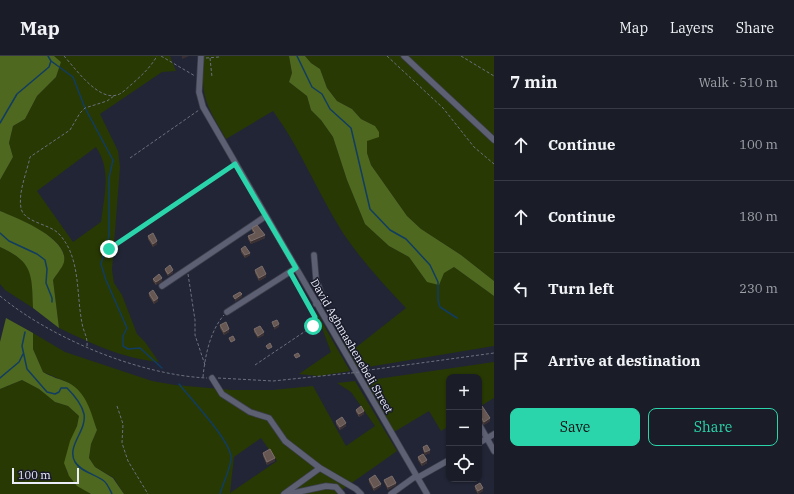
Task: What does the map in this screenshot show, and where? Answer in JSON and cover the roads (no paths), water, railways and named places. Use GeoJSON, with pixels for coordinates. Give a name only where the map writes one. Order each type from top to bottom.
{"type":"FeatureCollection","features":[{"type":"Feature","properties":{"kind":"street"},"geometry":{"type":"LineString","coordinates":[[404,56],[494,140]]}},
{"type":"Feature","properties":{"kind":"street","name":"David Aghmashenebeli Street"},"geometry":{"type":"LineString","coordinates":[[201,57],[199,92],[202,107],[427,494]]}},
{"type":"Feature","properties":{"kind":"street"},"geometry":{"type":"LineString","coordinates":[[162,286],[266,216]]}},
{"type":"Feature","properties":{"kind":"street"},"geometry":{"type":"LineString","coordinates":[[314,255],[316,279],[323,298],[321,302],[316,304]]}},
{"type":"Feature","properties":{"kind":"street"},"geometry":{"type":"LineString","coordinates":[[227,312],[296,268]]}},
{"type":"Feature","properties":{"kind":"street"},"geometry":{"type":"LineString","coordinates":[[212,378],[222,394],[250,412],[269,418],[285,441],[320,468],[356,489],[361,494]]}},
{"type":"Feature","properties":{"kind":"street"},"geometry":{"type":"LineString","coordinates":[[482,429],[494,451]]}},
{"type":"Feature","properties":{"kind":"street"},"geometry":{"type":"LineString","coordinates":[[482,441],[494,434]]}},
{"type":"Feature","properties":{"kind":"street"},"geometry":{"type":"LineString","coordinates":[[390,494],[446,462]]}},
{"type":"Feature","properties":{"kind":"street"},"geometry":{"type":"LineString","coordinates":[[284,494],[320,468]]}},
{"type":"Feature","properties":{"kind":"street"},"geometry":{"type":"LineString","coordinates":[[289,494],[326,486],[336,487],[342,494]]}},
{"type":"Feature","properties":{"kind":"waterway"},"geometry":{"type":"LineString","coordinates":[[0,123],[17,94],[49,67],[51,61],[48,56]]}},
{"type":"Feature","properties":{"kind":"waterway"},"geometry":{"type":"LineString","coordinates":[[297,56],[312,87],[322,94],[330,109],[351,128],[370,209],[390,230],[406,239],[430,265],[438,282],[438,300],[440,307],[457,318]]}},
{"type":"Feature","properties":{"kind":"waterway"},"geometry":{"type":"LineString","coordinates":[[51,61],[73,77],[85,108],[113,160],[109,178],[109,236],[101,264],[106,280],[127,328],[123,336],[123,346],[128,349],[140,348],[162,368]]}},
{"type":"Feature","properties":{"kind":"waterway"},"geometry":{"type":"LineString","coordinates":[[0,233],[9,241],[37,254],[45,260],[47,269],[46,283],[52,298],[52,302]]}},
{"type":"Feature","properties":{"kind":"waterway"},"geometry":{"type":"LineString","coordinates":[[25,332],[22,346],[27,369],[47,392],[55,394],[59,392],[61,388],[67,388],[77,400],[83,411],[83,426],[73,450],[75,462],[84,471],[105,482],[112,494]]}},
{"type":"Feature","properties":{"kind":"waterway"},"geometry":{"type":"LineString","coordinates":[[0,378],[19,362],[23,354]]}},
{"type":"Feature","properties":{"kind":"waterway"},"geometry":{"type":"LineString","coordinates":[[179,384],[218,432],[230,452],[231,459],[228,472],[220,494]]}}]}
